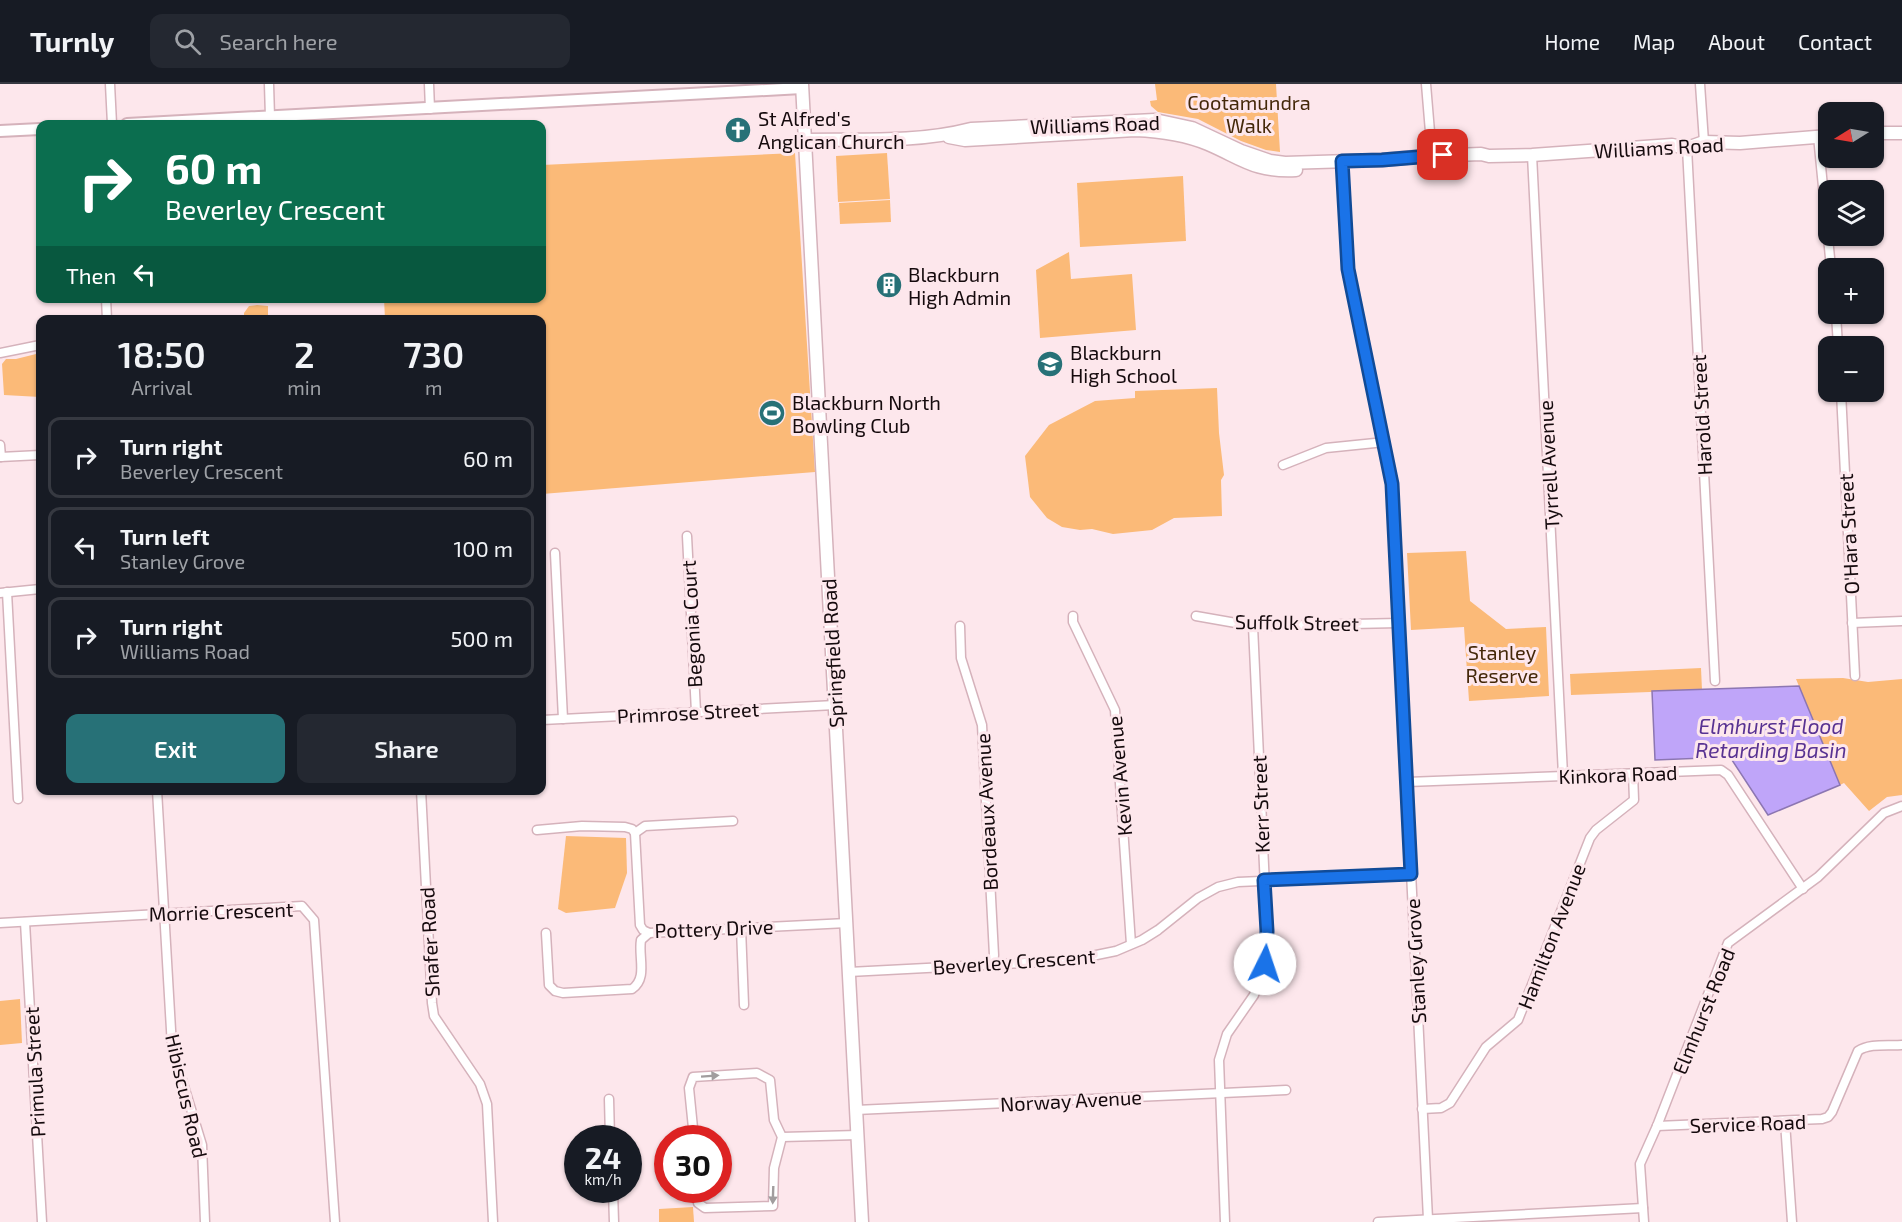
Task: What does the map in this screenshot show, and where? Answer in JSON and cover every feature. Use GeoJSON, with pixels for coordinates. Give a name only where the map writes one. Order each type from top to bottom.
{"type":"FeatureCollection","features":[{"type":"Feature","properties":{"kind":"main road","name":"Springfield Road"},"geometry":{"type":"LineString","coordinates":[[802,86],[862,1222]]}},
{"type":"Feature","properties":{"kind":"main road","name":"Williams Road"},"geometry":{"type":"LineString","coordinates":[[805,140],[945,136],[971,129],[996,133],[1036,131],[1083,124],[1141,120],[1174,123],[1192,128],[1270,166]]}},
{"type":"Feature","properties":{"kind":"main road"},"geometry":{"type":"LineString","coordinates":[[1071,134],[1083,124]]}},
{"type":"Feature","properties":{"kind":"main road","name":"Williams Road"},"geometry":{"type":"LineString","coordinates":[[1036,131],[1071,134],[1135,130],[1175,134],[1208,144],[1242,162],[1285,167],[1407,163],[1435,159],[1482,160],[1489,156],[1672,145],[1687,148],[1704,142],[1740,143],[1818,136]]}},
{"type":"Feature","properties":{"kind":"main road"},"geometry":{"type":"LineString","coordinates":[[1884,134],[1902,133]]}},
{"type":"Feature","properties":{"kind":"street"},"geometry":{"type":"LineString","coordinates":[[110,84],[112,120]]}},
{"type":"Feature","properties":{"kind":"street"},"geometry":{"type":"LineString","coordinates":[[269,84],[270,117]]}},
{"type":"Feature","properties":{"kind":"street"},"geometry":{"type":"LineString","coordinates":[[429,84],[430,109]]}},
{"type":"Feature","properties":{"kind":"street"},"geometry":{"type":"LineString","coordinates":[[1426,84],[1428,119],[1435,159]]}},
{"type":"Feature","properties":{"kind":"street"},"geometry":{"type":"LineString","coordinates":[[1700,84],[1704,142]]}},
{"type":"Feature","properties":{"kind":"street"},"geometry":{"type":"LineString","coordinates":[[209,120],[802,86]]}},
{"type":"Feature","properties":{"kind":"street"},"geometry":{"type":"LineString","coordinates":[[0,131],[36,129]]}},
{"type":"Feature","properties":{"kind":"street","name":"Harold Street"},"geometry":{"type":"LineString","coordinates":[[1687,148],[1715,681]]}},
{"type":"Feature","properties":{"kind":"street","name":"Tyrrell Avenue"},"geometry":{"type":"LineString","coordinates":[[1532,154],[1563,775]]}},
{"type":"Feature","properties":{"kind":"street","name":"Stanley Grove"},"geometry":{"type":"LineString","coordinates":[[1342,164],[1348,269],[1392,484],[1428,1219]]}},
{"type":"Feature","properties":{"kind":"street"},"geometry":{"type":"LineString","coordinates":[[1825,168],[1830,258]]}},
{"type":"Feature","properties":{"kind":"street"},"geometry":{"type":"LineString","coordinates":[[0,353],[36,346]]}},
{"type":"Feature","properties":{"kind":"street","name":"O'Hara Street"},"geometry":{"type":"LineString","coordinates":[[1841,402],[1855,676]]}},
{"type":"Feature","properties":{"kind":"street"},"geometry":{"type":"LineString","coordinates":[[1283,465],[1326,448],[1385,442]]}},
{"type":"Feature","properties":{"kind":"street"},"geometry":{"type":"LineString","coordinates":[[0,446],[0,457],[36,455]]}},
{"type":"Feature","properties":{"kind":"street","name":"Begonia Court"},"geometry":{"type":"LineString","coordinates":[[687,536],[696,712]]}},
{"type":"Feature","properties":{"kind":"street"},"geometry":{"type":"LineString","coordinates":[[555,553],[563,718]]}},
{"type":"Feature","properties":{"kind":"street"},"geometry":{"type":"LineString","coordinates":[[18,799],[4,593],[36,589]]}},
{"type":"Feature","properties":{"kind":"street","name":"Kevin Avenue"},"geometry":{"type":"LineString","coordinates":[[1073,616],[1073,621],[1115,711],[1131,944]]}},
{"type":"Feature","properties":{"kind":"street","name":"Suffolk Street"},"geometry":{"type":"LineString","coordinates":[[1196,616],[1253,626],[1399,623]]}},
{"type":"Feature","properties":{"kind":"street"},"geometry":{"type":"LineString","coordinates":[[1852,623],[1902,621]]}},
{"type":"Feature","properties":{"kind":"street","name":"Bordeaux Avenue"},"geometry":{"type":"LineString","coordinates":[[960,626],[961,658],[982,725],[993,964]]}},
{"type":"Feature","properties":{"kind":"street","name":"Kerr Street"},"geometry":{"type":"LineString","coordinates":[[1225,1222],[1219,1060],[1227,1034],[1254,995],[1265,964],[1267,931],[1253,626]]}},
{"type":"Feature","properties":{"kind":"street","name":"Primrose Street"},"geometry":{"type":"LineString","coordinates":[[546,720],[835,705]]}},
{"type":"Feature","properties":{"kind":"street","name":"Kinkora Road"},"geometry":{"type":"LineString","coordinates":[[1407,782],[1721,770],[1728,775],[1803,889]]}},
{"type":"Feature","properties":{"kind":"street","name":"Hamilton Avenue"},"geometry":{"type":"LineString","coordinates":[[1422,1109],[1441,1108],[1450,1103],[1486,1047],[1518,1020],[1590,838],[1596,830],[1634,800],[1633,773]]}},
{"type":"Feature","properties":{"kind":"street","name":"Hibiscus Road"},"geometry":{"type":"LineString","coordinates":[[157,795],[172,1047],[202,1144],[205,1222]]}},
{"type":"Feature","properties":{"kind":"street","name":"Shafer Road"},"geometry":{"type":"LineString","coordinates":[[421,795],[434,1016],[480,1084],[486,1104],[493,1222]]}},
{"type":"Feature","properties":{"kind":"street","name":"Elmhurst Road"},"geometry":{"type":"LineString","coordinates":[[1644,1222],[1640,1164],[1728,943],[1818,877],[1884,813],[1902,806]]}},
{"type":"Feature","properties":{"kind":"street"},"geometry":{"type":"LineString","coordinates":[[537,830],[582,826],[625,827],[632,829],[634,833],[645,826],[733,821]]}},
{"type":"Feature","properties":{"kind":"street","name":"Pottery Drive"},"geometry":{"type":"LineString","coordinates":[[634,833],[640,925],[649,933],[847,923]]}},
{"type":"Feature","properties":{"kind":"street","name":"Beverley Crescent"},"geometry":{"type":"LineString","coordinates":[[849,972],[1077,959],[1116,951],[1131,944],[1158,930],[1185,907],[1218,887],[1238,882],[1264,880],[1411,874]]}},
{"type":"Feature","properties":{"kind":"street","name":"Morrie Crescent"},"geometry":{"type":"LineString","coordinates":[[0,923],[163,912],[302,906],[314,920],[335,1222]]}},
{"type":"Feature","properties":{"kind":"street","name":"Primula Street"},"geometry":{"type":"LineString","coordinates":[[25,922],[42,1222]]}},
{"type":"Feature","properties":{"kind":"street"},"geometry":{"type":"LineString","coordinates":[[741,928],[744,1005]]}},
{"type":"Feature","properties":{"kind":"street"},"geometry":{"type":"LineString","coordinates":[[546,933],[549,985],[555,991],[562,993],[632,989],[639,984],[642,976],[641,940],[649,933]]}},
{"type":"Feature","properties":{"kind":"street","name":"Service Road"},"geometry":{"type":"LineString","coordinates":[[1657,1126],[1822,1119],[1828,1117],[1832,1112],[1856,1053],[1861,1048],[1902,1045]]}},
{"type":"Feature","properties":{"kind":"street"},"geometry":{"type":"LineString","coordinates":[[693,1125],[689,1088],[693,1077],[757,1072],[770,1080],[774,1120],[782,1137],[774,1168],[773,1206],[705,1208],[698,1203]]}},
{"type":"Feature","properties":{"kind":"street","name":"Norway Avenue"},"geometry":{"type":"LineString","coordinates":[[856,1110],[1286,1090]]}},
{"type":"Feature","properties":{"kind":"street"},"geometry":{"type":"LineString","coordinates":[[609,1099],[610,1125]]}},
{"type":"Feature","properties":{"kind":"street"},"geometry":{"type":"LineString","coordinates":[[1785,1122],[1792,1222]]}},
{"type":"Feature","properties":{"kind":"street"},"geometry":{"type":"LineString","coordinates":[[782,1137],[858,1135]]}},
{"type":"Feature","properties":{"kind":"street"},"geometry":{"type":"LineString","coordinates":[[613,1203],[614,1222]]}},
{"type":"Feature","properties":{"kind":"street"},"geometry":{"type":"LineString","coordinates":[[1378,1222],[1643,1208]]}},
{"type":"Feature","properties":{"kind":"green space","name":"Cootamundra Walk"},"geometry":{"type":"Polygon","coordinates":[[[1155,84],[1276,84],[1280,152],[1266,150],[1241,141],[1198,119],[1158,112],[1151,106],[1150,101],[1157,100],[1155,84]]]}},
{"type":"Feature","properties":{"kind":"green space"},"geometry":{"type":"Polygon","coordinates":[[[795,153],[815,472],[546,494],[546,315],[385,315],[384,303],[546,303],[546,165],[795,153]]]}},
{"type":"Feature","properties":{"kind":"green space"},"geometry":{"type":"Polygon","coordinates":[[[887,153],[890,199],[838,202],[836,156],[887,153]]]}},
{"type":"Feature","properties":{"kind":"green space"},"geometry":{"type":"Polygon","coordinates":[[[1183,176],[1186,241],[1080,247],[1077,183],[1183,176]]]}},
{"type":"Feature","properties":{"kind":"green space"},"geometry":{"type":"Polygon","coordinates":[[[890,200],[891,222],[840,224],[839,203],[890,200]]]}},
{"type":"Feature","properties":{"kind":"green space"},"geometry":{"type":"Polygon","coordinates":[[[1069,252],[1071,279],[1132,274],[1136,330],[1040,338],[1036,270],[1069,252]]]}},
{"type":"Feature","properties":{"kind":"green space"},"geometry":{"type":"Polygon","coordinates":[[[249,306],[268,306],[268,315],[244,315],[249,306]]]}},
{"type":"Feature","properties":{"kind":"green space"},"geometry":{"type":"Polygon","coordinates":[[[36,354],[36,397],[4,395],[2,364],[6,359],[36,354]]]}},
{"type":"Feature","properties":{"kind":"green space"},"geometry":{"type":"Polygon","coordinates":[[[1217,388],[1224,475],[1221,480],[1222,516],[1174,518],[1152,530],[1113,534],[1092,529],[1062,527],[1047,518],[1030,497],[1025,456],[1049,425],[1095,401],[1135,398],[1135,391],[1217,388]]]}},
{"type":"Feature","properties":{"kind":"green space","name":"Stanley Reserve"},"geometry":{"type":"Polygon","coordinates":[[[1466,551],[1470,601],[1506,629],[1546,627],[1549,696],[1469,701],[1464,627],[1411,630],[1407,553],[1466,551]]]}},
{"type":"Feature","properties":{"kind":"green space"},"geometry":{"type":"Polygon","coordinates":[[[1701,668],[1702,690],[1571,695],[1570,674],[1701,668]]]}},
{"type":"Feature","properties":{"kind":"green space"},"geometry":{"type":"Polygon","coordinates":[[[1843,678],[1868,682],[1902,679],[1902,795],[1887,797],[1869,811],[1844,783],[1840,785],[1796,679],[1843,678]]]}},
{"type":"Feature","properties":{"kind":"green space"},"geometry":{"type":"Polygon","coordinates":[[[566,836],[626,838],[627,873],[615,908],[566,913],[558,909],[566,836]]]}},
{"type":"Feature","properties":{"kind":"green space"},"geometry":{"type":"Polygon","coordinates":[[[20,999],[22,1043],[0,1045],[0,1001],[20,999]]]}},
{"type":"Feature","properties":{"kind":"green space"},"geometry":{"type":"Polygon","coordinates":[[[693,1207],[694,1222],[659,1222],[659,1209],[693,1207]]]}},
{"type":"Feature","properties":{"kind":"water","name":"Elmhurst Flood Retarding Basin"},"geometry":{"type":"Polygon","coordinates":[[[1799,686],[1840,785],[1768,815],[1730,757],[1655,760],[1652,691],[1799,686]]]}},
{"type":"Feature","properties":{"kind":"place","name":"St Alfred's Anglican Church"},"geometry":{"type":"Point","coordinates":[738,130]}},
{"type":"Feature","properties":{"kind":"place","name":"Blackburn High Admin"},"geometry":{"type":"Point","coordinates":[889,285]}},
{"type":"Feature","properties":{"kind":"place","name":"Blackburn High School"},"geometry":{"type":"Point","coordinates":[1050,364]}},
{"type":"Feature","properties":{"kind":"place","name":"Blackburn North Bowling Club"},"geometry":{"type":"Point","coordinates":[772,413]}},
{"type":"Feature","properties":{"kind":"route"},"geometry":{"type":"LineString","coordinates":[[1265,964],[1267,931],[1264,880],[1411,874],[1392,484],[1348,269],[1342,161],[1443,155]]}}]}
